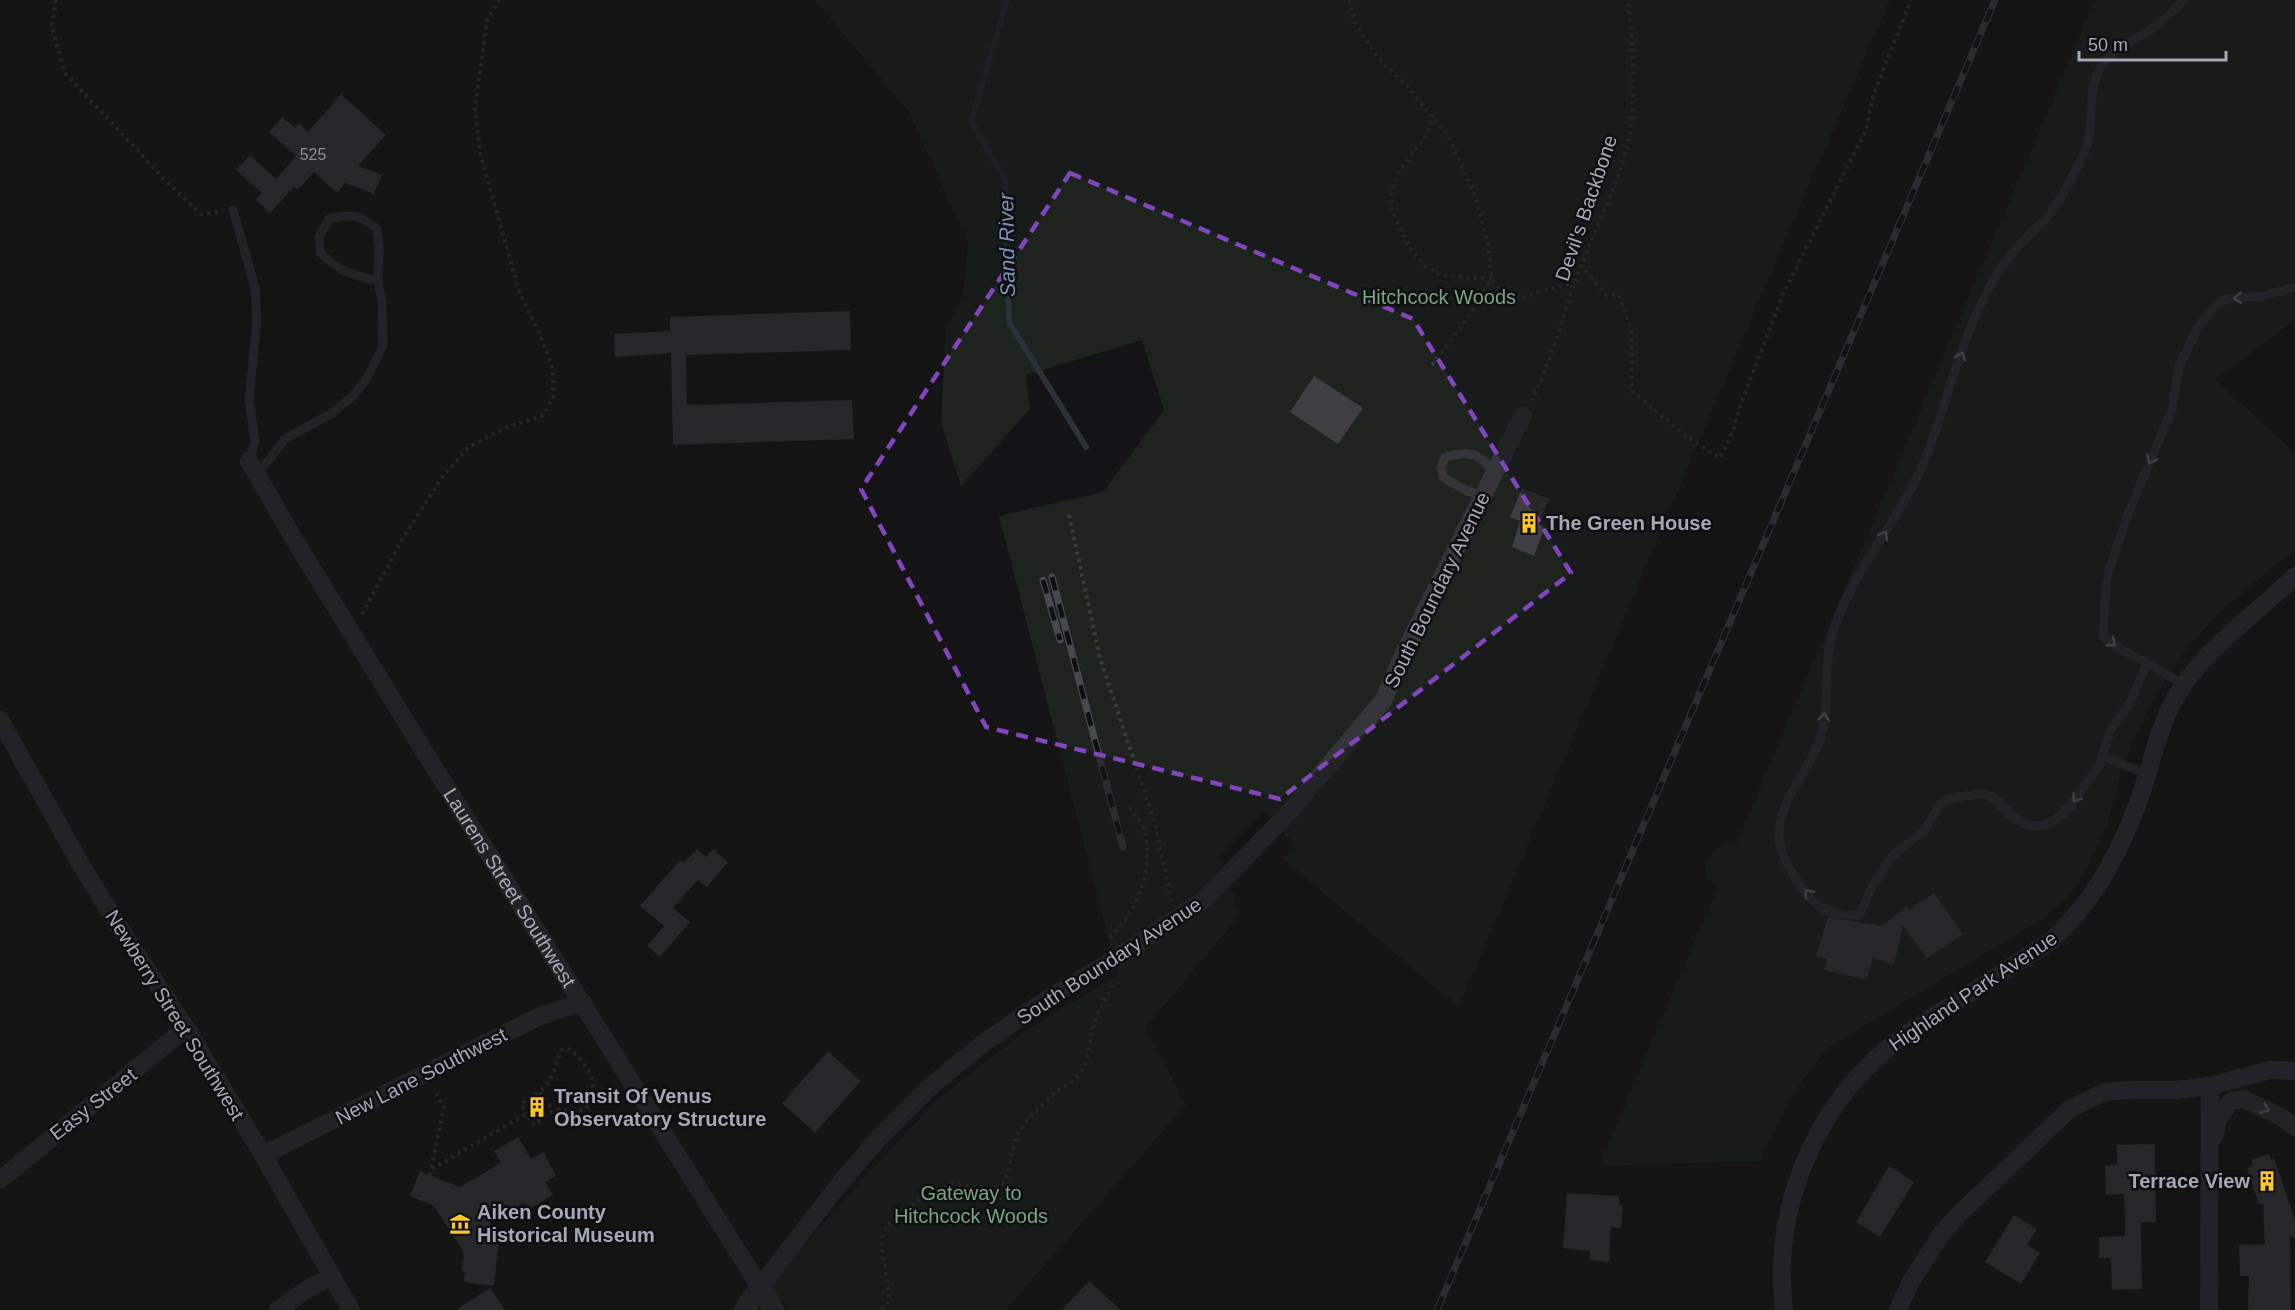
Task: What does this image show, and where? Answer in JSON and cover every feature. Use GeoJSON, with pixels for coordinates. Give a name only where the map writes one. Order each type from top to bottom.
{"type":"FeatureCollection","features":[{"type":"Feature","properties":{"kind":"street","name":"South Boundary Avenue"},"geometry":{"type":"LineString","coordinates":[[760,1287],[879,1137],[932,1084],[985,1042],[1044,1001],[1108,963],[1204,900],[1292,809],[1383,702],[1404,653],[1523,416]]}},
{"type":"Feature","properties":{"kind":"street","name":"Laurens Street Southwest"},"geometry":{"type":"LineString","coordinates":[[253,468],[297,544],[514,897],[774,1310]]}},
{"type":"Feature","properties":{"kind":"street","name":"Highland Park Avenue"},"geometry":{"type":"LineString","coordinates":[[1784,1310],[1782,1270],[1790,1209],[1806,1157],[1828,1115],[1845,1091],[1887,1049],[1910,1031],[2051,941],[2070,924],[2101,883],[2136,807],[2164,722],[2184,685],[2240,622],[2293,582]]}},
{"type":"Feature","properties":{"kind":"street","name":"Newberry Street Southwest"},"geometry":{"type":"LineString","coordinates":[[0,720],[87,874],[126,938],[186,1028],[263,1155],[351,1310]]}},
{"type":"Feature","properties":{"kind":"street","name":"New Lane Southwest"},"geometry":{"type":"LineString","coordinates":[[263,1155],[540,1016],[582,1002]]}},
{"type":"Feature","properties":{"kind":"street","name":"Easy Street"},"geometry":{"type":"LineString","coordinates":[[0,1180],[186,1028]]}},
{"type":"Feature","properties":{"kind":"street"},"geometry":{"type":"LineString","coordinates":[[1898,1310],[1910,1284],[1940,1236],[2071,1108],[2105,1092],[2176,1090],[2210,1086],[2270,1070],[2295,1071]]}},
{"type":"Feature","properties":{"kind":"street"},"geometry":{"type":"LineString","coordinates":[[2209,1310],[2210,1086]]}},
{"type":"Feature","properties":{"kind":"street"},"geometry":{"type":"LineString","coordinates":[[2210,1160],[2217,1121],[2231,1101],[2244,1099],[2281,1117],[2295,1127]]}},
{"type":"Feature","properties":{"kind":"street"},"geometry":{"type":"LineString","coordinates":[[278,1310],[306,1290],[332,1276]]}},
{"type":"Feature","properties":{"kind":"street"},"geometry":{"type":"LineString","coordinates":[[744,1310],[760,1287]]}},
{"type":"Feature","properties":{"kind":"lane"},"geometry":{"type":"LineString","coordinates":[[2147,663],[2130,703],[2110,731],[2100,764],[2072,804],[2049,824],[2027,825],[2015,819],[1992,796],[1982,794],[1949,799],[1940,804],[1925,830],[1893,855],[1873,885],[1859,915],[1850,916],[1817,904],[1782,855],[1779,836],[1787,803],[1821,739],[1827,666],[1832,638],[1857,579],[1908,496],[1924,462],[1984,296],[2013,253],[2046,220],[2083,157],[2089,143],[2095,82],[2101,67],[2112,55],[2156,26],[2184,0]]}},
{"type":"Feature","properties":{"kind":"lane"},"geometry":{"type":"LineString","coordinates":[[233,210],[255,288],[257,321],[249,399],[255,441],[253,468]]}},
{"type":"Feature","properties":{"kind":"lane"},"geometry":{"type":"LineString","coordinates":[[253,468],[286,438],[331,414],[353,396],[366,378],[383,346],[377,229],[366,219],[348,214],[329,219],[320,237],[320,252],[333,265],[349,274],[378,281]]}},
{"type":"Feature","properties":{"kind":"lane"},"geometry":{"type":"LineString","coordinates":[[2184,685],[2115,646],[2103,636],[2106,586],[2110,564],[2130,509],[2172,410],[2179,367],[2197,329],[2215,305],[2226,299],[2263,296],[2295,287]]}},
{"type":"Feature","properties":{"kind":"lane"},"geometry":{"type":"LineString","coordinates":[[1484,495],[1467,491],[1444,478],[1441,467],[1445,457],[1461,453],[1481,457],[1494,472]]}},
{"type":"Feature","properties":{"kind":"lane"},"geometry":{"type":"LineString","coordinates":[[2103,756],[2147,774]]}},
{"type":"Feature","properties":{"kind":"path"},"geometry":{"type":"LineString","coordinates":[[56,0],[52,28],[65,73],[164,179],[201,214],[233,210]]}},
{"type":"Feature","properties":{"kind":"path"},"geometry":{"type":"LineString","coordinates":[[353,634],[366,605],[403,538],[443,476],[469,447],[507,427],[544,415],[553,396],[553,369],[520,294],[480,153],[475,107],[487,21],[499,0]]}},
{"type":"Feature","properties":{"kind":"path"},"geometry":{"type":"LineString","coordinates":[[1349,0],[1355,23],[1378,58],[1407,86],[1448,136],[1474,192],[1488,243],[1492,279],[1504,294],[1518,298],[1575,283]]}},
{"type":"Feature","properties":{"kind":"path","name":"Devil's Backbone"},"geometry":{"type":"LineString","coordinates":[[1523,416],[1546,371],[1581,266],[1624,157],[1634,100],[1628,0]]}},
{"type":"Feature","properties":{"kind":"path"},"geometry":{"type":"LineString","coordinates":[[1581,266],[1606,295],[1619,295],[1631,327],[1632,391],[1686,436],[1720,458],[1732,434],[1742,401],[1783,294],[1866,130],[1873,96],[1911,0]]}},
{"type":"Feature","properties":{"kind":"path"},"geometry":{"type":"LineString","coordinates":[[1433,118],[1425,138],[1399,171],[1392,189],[1391,209],[1410,248],[1425,266],[1440,275],[1492,279]]}},
{"type":"Feature","properties":{"kind":"path"},"geometry":{"type":"LineString","coordinates":[[1432,365],[1465,322],[1492,279]]}},
{"type":"Feature","properties":{"kind":"path"},"geometry":{"type":"LineString","coordinates":[[1069,515],[1100,658],[1156,827],[1175,920]]}},
{"type":"Feature","properties":{"kind":"path"},"geometry":{"type":"LineString","coordinates":[[1104,944],[1132,913],[1141,893],[1145,869],[1145,832],[1128,805]]}},
{"type":"Feature","properties":{"kind":"path"},"geometry":{"type":"LineString","coordinates":[[882,1310],[889,1301],[882,1248],[882,1238],[887,1226],[927,1193],[940,1188],[951,1185],[997,1188],[1003,1185],[1007,1179],[1016,1138],[1024,1125],[1044,1102],[1073,1081],[1080,1073],[1086,1061],[1094,1024],[1114,979]]}},
{"type":"Feature","properties":{"kind":"path"},"geometry":{"type":"LineString","coordinates":[[566,1048],[573,1051],[588,1070],[594,1085],[592,1097],[582,1110],[562,1109],[553,1112],[534,1125],[521,1104],[540,1092],[550,1082],[561,1050],[566,1048]]}},
{"type":"Feature","properties":{"kind":"path"},"geometry":{"type":"LineString","coordinates":[[540,1092],[553,1112]]}},
{"type":"Feature","properties":{"kind":"path"},"geometry":{"type":"LineString","coordinates":[[430,1175],[444,1107],[436,1094]]}},
{"type":"Feature","properties":{"kind":"path"},"geometry":{"type":"LineString","coordinates":[[432,1169],[526,1114]]}},
{"type":"Feature","properties":{"kind":"highlighted area"},"geometry":{"type":"Polygon","coordinates":[[[1070,173],[1413,319],[1571,573],[1280,799],[986,727],[861,489],[1070,173]]]}},
{"type":"Feature","properties":{"kind":"green space","name":"Hitchcock Woods"},"geometry":{"type":"Polygon","coordinates":[[[815,0],[1890,0],[1765,286],[1459,1007],[1283,859],[1295,845],[1263,812],[1219,857],[1241,914],[1146,1027],[1186,1105],[1005,1310],[789,1310],[769,1285],[851,1192],[937,1100],[1025,1031],[1118,975],[999,516],[1103,492],[1164,410],[1142,340],[1026,375],[1030,409],[961,486],[941,422],[946,328],[963,297],[968,243],[909,112],[815,0]]]}},
{"type":"Feature","properties":{"kind":"green space"},"geometry":{"type":"Polygon","coordinates":[[[2095,0],[2295,0],[2295,320],[2215,379],[2295,453],[2295,549],[2224,608],[2194,640],[2167,676],[2145,716],[2121,772],[2106,829],[2088,867],[2070,895],[2044,918],[1829,1047],[1808,1073],[1790,1101],[1761,1161],[1599,1166],[1718,886],[1706,876],[1707,864],[1718,848],[1736,844],[2095,0]]]}},
{"type":"Feature","properties":{"kind":"building"},"geometry":{"type":"Polygon","coordinates":[[[341,94],[386,135],[358,166],[382,175],[374,194],[345,183],[337,193],[314,172],[298,190],[294,187],[270,213],[256,200],[262,193],[236,170],[250,155],[276,179],[296,156],[269,132],[282,117],[295,128],[299,123],[308,132],[341,94]]]}},
{"type":"Feature","properties":{"kind":"building"},"geometry":{"type":"Polygon","coordinates":[[[850,311],[851,350],[686,355],[687,405],[852,400],[854,439],[673,445],[671,353],[615,357],[614,334],[670,331],[670,317],[850,311]]]}},
{"type":"Feature","properties":{"kind":"building"},"geometry":{"type":"Polygon","coordinates":[[[1314,376],[1363,408],[1338,444],[1290,412],[1314,376]]]}},
{"type":"Feature","properties":{"kind":"building","name":"The Green House"},"geometry":{"type":"Polygon","coordinates":[[[1522,488],[1549,499],[1539,524],[1545,527],[1534,556],[1512,547],[1520,521],[1510,517],[1522,488]]]}},
{"type":"Feature","properties":{"kind":"building"},"geometry":{"type":"Polygon","coordinates":[[[697,849],[706,857],[713,849],[728,862],[707,887],[698,880],[673,908],[690,922],[660,957],[647,946],[664,926],[640,906],[680,860],[684,863],[697,849]]]}},
{"type":"Feature","properties":{"kind":"building"},"geometry":{"type":"Polygon","coordinates":[[[1934,893],[1963,934],[1927,958],[1903,926],[1894,964],[1873,958],[1867,978],[1864,979],[1824,970],[1827,959],[1816,956],[1828,917],[1882,926],[1908,905],[1907,911],[1934,893]]]}},
{"type":"Feature","properties":{"kind":"building"},"geometry":{"type":"Polygon","coordinates":[[[828,1051],[861,1081],[815,1133],[782,1103],[828,1051]]]}},
{"type":"Feature","properties":{"kind":"building"},"geometry":{"type":"Polygon","coordinates":[[[518,1137],[531,1159],[543,1152],[556,1176],[545,1182],[553,1195],[528,1210],[524,1203],[490,1222],[499,1239],[494,1286],[464,1282],[465,1272],[462,1271],[464,1253],[434,1206],[410,1196],[420,1171],[460,1187],[501,1163],[494,1151],[518,1137]]]}},
{"type":"Feature","properties":{"kind":"building"},"geometry":{"type":"Polygon","coordinates":[[[2155,1144],[2156,1222],[2141,1222],[2142,1289],[2112,1290],[2111,1258],[2099,1258],[2099,1237],[2125,1236],[2124,1194],[2106,1195],[2105,1166],[2117,1165],[2117,1145],[2155,1144]]]}},
{"type":"Feature","properties":{"kind":"building"},"geometry":{"type":"Polygon","coordinates":[[[2269,1154],[2271,1160],[2274,1158],[2295,1220],[2295,1239],[2290,1235],[2291,1310],[2248,1310],[2249,1276],[2240,1276],[2239,1245],[2265,1244],[2263,1203],[2259,1204],[2247,1168],[2253,1166],[2251,1160],[2269,1154]]]}},
{"type":"Feature","properties":{"kind":"building"},"geometry":{"type":"Polygon","coordinates":[[[1889,1166],[1914,1182],[1880,1237],[1856,1222],[1889,1166]]]}},
{"type":"Feature","properties":{"kind":"building"},"geometry":{"type":"Polygon","coordinates":[[[1567,1193],[1619,1196],[1619,1205],[1623,1205],[1621,1228],[1611,1227],[1609,1262],[1589,1260],[1590,1251],[1563,1248],[1567,1193]]]}},
{"type":"Feature","properties":{"kind":"building"},"geometry":{"type":"Polygon","coordinates":[[[2014,1215],[2037,1229],[2027,1245],[2040,1253],[2021,1284],[1985,1262],[2014,1215]]]}},
{"type":"Feature","properties":{"kind":"building"},"geometry":{"type":"Polygon","coordinates":[[[1089,1281],[1121,1310],[1062,1310],[1089,1281]]]}},
{"type":"Feature","properties":{"kind":"building"},"geometry":{"type":"Polygon","coordinates":[[[490,1288],[505,1310],[456,1310],[490,1288]]]}},
{"type":"Feature","properties":{"kind":"waterway","name":"Sand River"},"geometry":{"type":"LineString","coordinates":[[1007,0],[971,122],[1005,179],[1009,322],[1086,447]]}},
{"type":"Feature","properties":{"kind":"railway"},"geometry":{"type":"LineString","coordinates":[[1437,1310],[1995,0]]}},
{"type":"Feature","properties":{"kind":"railway"},"geometry":{"type":"LineString","coordinates":[[1052,577],[1123,847]]}},
{"type":"Feature","properties":{"kind":"railway"},"geometry":{"type":"LineString","coordinates":[[1043,580],[1060,640]]}},
{"type":"Feature","properties":{"kind":"place","name":"The Green House"},"geometry":{"type":"Point","coordinates":[1529,523]}},
{"type":"Feature","properties":{"kind":"place","name":"Transit Of Venus Observatory Structure"},"geometry":{"type":"Point","coordinates":[537,1107]}},
{"type":"Feature","properties":{"kind":"place","name":"Terrace View"},"geometry":{"type":"Point","coordinates":[2267,1181]}},
{"type":"Feature","properties":{"kind":"place","name":"Aiken County Historical Museum"},"geometry":{"type":"Point","coordinates":[460,1224]}},
{"type":"Feature","properties":{"kind":"park label","name":"Gateway to Hitchcock Woods"},"geometry":{"type":"Point","coordinates":[971,1204]}}]}
